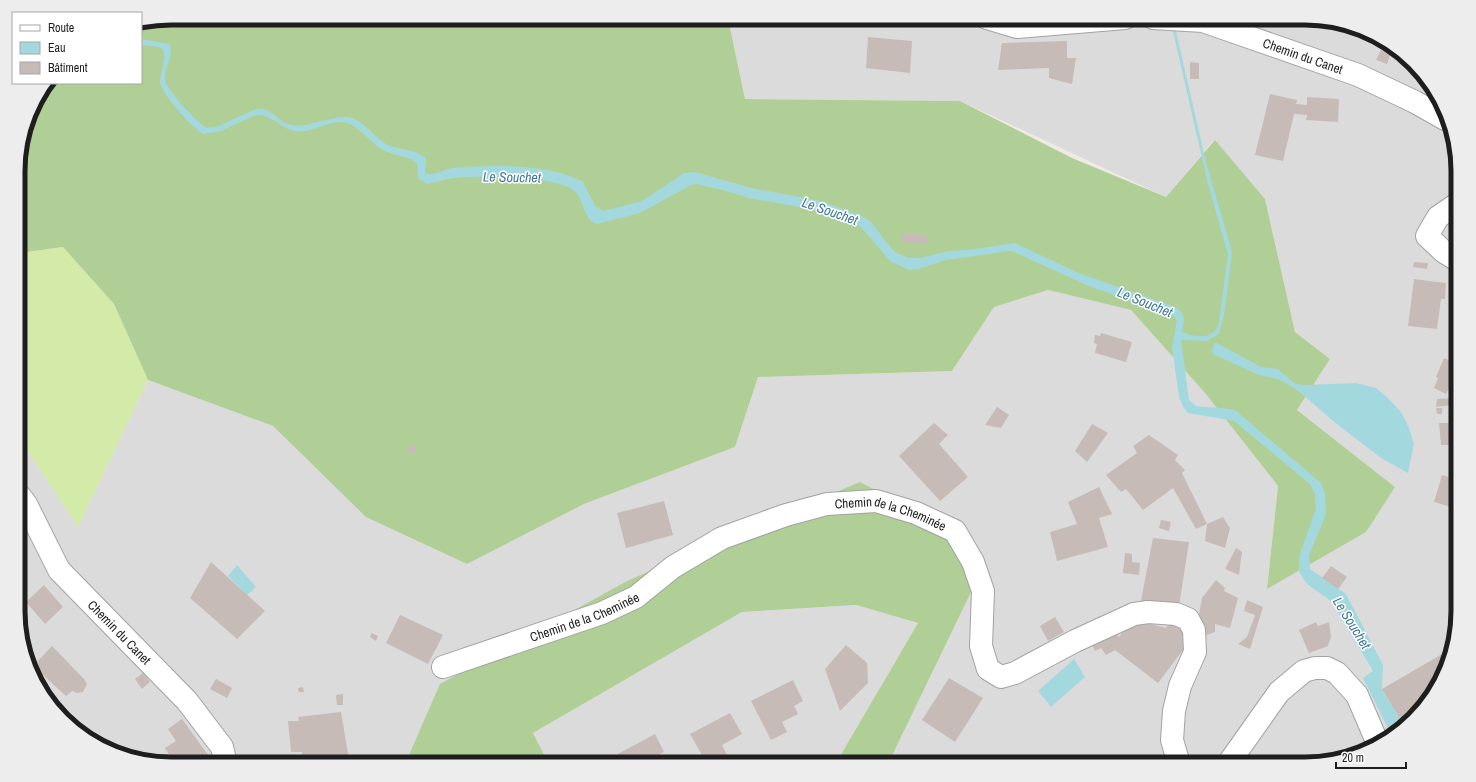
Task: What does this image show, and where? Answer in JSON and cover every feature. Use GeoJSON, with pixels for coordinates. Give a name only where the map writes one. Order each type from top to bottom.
{"type":"FeatureCollection","features":[{"type":"Feature","properties":{"kind":"street"},"geometry":{"type":"LineString","coordinates":[[1010,25],[1017,27],[1041,25]]}},
{"type":"Feature","properties":{"kind":"street","name":"Chemin du Canet"},"geometry":{"type":"LineString","coordinates":[[1214,25],[1358,75],[1415,102],[1441,117]]}},
{"type":"Feature","properties":{"kind":"street"},"geometry":{"type":"LineString","coordinates":[[1451,208],[1438,217],[1427,236],[1444,252],[1451,256]]}},
{"type":"Feature","properties":{"kind":"street","name":"Chemin de la Cheminée"},"geometry":{"type":"LineString","coordinates":[[443,667],[602,612],[636,597],[673,567],[722,538],[786,515],[827,504],[876,501],[916,513],[955,530],[972,562],[983,591],[981,646],[988,669],[1001,677],[1015,673],[1075,641],[1134,614],[1148,612],[1176,614],[1188,619],[1194,630],[1195,652],[1180,686],[1174,711],[1172,740],[1177,757]]}},
{"type":"Feature","properties":{"kind":"street","name":"Chemin du Canet"},"geometry":{"type":"LineString","coordinates":[[25,503],[59,570],[187,701],[222,747],[224,757]]}},
{"type":"Feature","properties":{"kind":"street"},"geometry":{"type":"LineString","coordinates":[[1233,757],[1279,692],[1304,671],[1315,668],[1327,668],[1337,673],[1357,695],[1376,738]]}},
{"type":"Feature","properties":{"kind":"shaded area"},"geometry":{"type":"Polygon","coordinates":[[[729,25],[1314,25],[1342,30],[1361,36],[1394,55],[1401,61],[1421,82],[1440,115],[1446,134],[1451,162],[1451,620],[1446,648],[1440,667],[1421,700],[1415,707],[1394,727],[1361,746],[1342,752],[1314,757],[891,757],[974,586],[955,531],[441,684],[408,757],[152,756],[124,749],[107,742],[82,727],[61,707],[45,684],[36,667],[26,630],[25,447],[78,526],[148,380],[273,426],[366,516],[467,564],[584,504],[735,447],[758,377],[952,371],[994,307],[1048,290],[1131,310],[1205,393],[1278,486],[1267,588],[1395,487],[1297,410],[1330,359],[1295,332],[1265,199],[1214,140],[1166,197],[960,101],[745,99],[729,25]]]}},
{"type":"Feature","properties":{"kind":"shaded area"},"geometry":{"type":"Polygon","coordinates":[[[856,605],[918,623],[840,756],[842,757],[545,757],[533,733],[742,612],[856,605]]]}},
{"type":"Feature","properties":{"kind":"green space"},"geometry":{"type":"Polygon","coordinates":[[[162,25],[729,25],[745,99],[960,101],[1072,158],[1166,197],[1215,140],[1265,199],[1295,332],[1330,359],[1297,410],[1395,487],[1366,532],[1267,589],[1278,486],[1205,393],[1131,310],[1048,290],[994,307],[952,371],[758,377],[735,447],[584,504],[467,564],[366,517],[273,426],[148,380],[114,304],[63,247],[25,252],[25,162],[30,134],[36,115],[54,84],[142,84],[142,28],[162,25]]]}},
{"type":"Feature","properties":{"kind":"green space"},"geometry":{"type":"Polygon","coordinates":[[[63,247],[114,304],[148,380],[78,527],[25,447],[25,252],[63,247]]]}},
{"type":"Feature","properties":{"kind":"green space"},"geometry":{"type":"Polygon","coordinates":[[[860,482],[955,531],[974,586],[891,757],[840,756],[918,623],[856,605],[742,612],[533,733],[545,757],[408,757],[440,684],[629,580],[860,482]]]}},
{"type":"Feature","properties":{"kind":"water","name":"Le Souchet"},"geometry":{"type":"Polygon","coordinates":[[[1172,27],[1175,27],[1206,162],[1232,252],[1224,315],[1219,334],[1207,341],[1181,340],[1189,400],[1196,406],[1232,409],[1236,411],[1321,483],[1325,494],[1326,515],[1309,555],[1310,569],[1346,594],[1383,665],[1382,689],[1401,721],[1389,730],[1363,678],[1373,671],[1332,602],[1307,584],[1299,572],[1300,554],[1316,509],[1315,494],[1310,484],[1234,421],[1188,413],[1183,407],[1179,397],[1172,347],[1177,321],[1173,315],[1091,287],[1009,251],[946,260],[918,269],[909,270],[890,261],[861,227],[848,220],[811,209],[749,198],[696,184],[691,185],[640,213],[597,224],[589,218],[577,194],[573,190],[563,185],[533,179],[498,177],[454,178],[427,184],[418,178],[417,163],[408,158],[387,152],[377,146],[357,128],[347,123],[336,122],[306,131],[294,131],[284,127],[270,118],[255,115],[221,131],[203,134],[177,109],[161,86],[160,81],[164,58],[163,50],[159,47],[142,45],[142,39],[169,44],[171,53],[165,75],[167,85],[183,106],[207,128],[219,126],[256,109],[267,110],[282,121],[298,126],[339,117],[352,118],[357,120],[386,144],[422,155],[426,159],[426,174],[433,174],[453,168],[485,166],[537,168],[554,171],[583,182],[595,206],[603,211],[642,201],[684,173],[695,172],[751,188],[821,201],[862,216],[871,222],[896,253],[909,258],[921,258],[949,251],[969,250],[1015,243],[1076,272],[1179,309],[1183,315],[1184,321],[1182,332],[1193,336],[1209,335],[1217,329],[1228,255],[1207,180],[1172,27]]]}},
{"type":"Feature","properties":{"kind":"water"},"geometry":{"type":"Polygon","coordinates":[[[1215,342],[1261,367],[1278,369],[1294,383],[1303,385],[1356,383],[1376,388],[1401,412],[1409,428],[1414,444],[1408,473],[1381,458],[1333,421],[1301,393],[1286,383],[1278,379],[1259,375],[1213,354],[1212,350],[1215,342]]]}},
{"type":"Feature","properties":{"kind":"water"},"geometry":{"type":"Polygon","coordinates":[[[237,565],[256,587],[247,595],[228,576],[237,565]]]}},
{"type":"Feature","properties":{"kind":"water"},"geometry":{"type":"Polygon","coordinates":[[[1074,659],[1085,677],[1051,707],[1038,691],[1074,659]]]}},
{"type":"Feature","properties":{"kind":"building"},"geometry":{"type":"Polygon","coordinates":[[[868,37],[912,41],[910,73],[866,68],[868,37]]]}},
{"type":"Feature","properties":{"kind":"building"},"geometry":{"type":"Polygon","coordinates":[[[1067,41],[1067,58],[1076,58],[1072,84],[1049,78],[1049,68],[998,70],[1002,43],[1067,41]]]}},
{"type":"Feature","properties":{"kind":"building"},"geometry":{"type":"Polygon","coordinates":[[[1381,50],[1391,53],[1387,64],[1376,60],[1381,50]]]}},
{"type":"Feature","properties":{"kind":"building"},"geometry":{"type":"Polygon","coordinates":[[[1190,62],[1199,63],[1199,79],[1190,79],[1190,62]]]}},
{"type":"Feature","properties":{"kind":"building"},"geometry":{"type":"Polygon","coordinates":[[[1270,94],[1297,100],[1296,104],[1307,105],[1307,97],[1339,99],[1338,122],[1306,120],[1307,115],[1294,114],[1283,161],[1255,155],[1270,94]]]}},
{"type":"Feature","properties":{"kind":"building"},"geometry":{"type":"Polygon","coordinates":[[[901,233],[928,235],[928,244],[901,242],[901,233]]]}},
{"type":"Feature","properties":{"kind":"building"},"geometry":{"type":"Polygon","coordinates":[[[1414,262],[1428,263],[1427,269],[1413,267],[1414,262]]]}},
{"type":"Feature","properties":{"kind":"building"},"geometry":{"type":"Polygon","coordinates":[[[1414,279],[1446,283],[1445,299],[1441,299],[1437,329],[1408,326],[1414,279]]]}},
{"type":"Feature","properties":{"kind":"building"},"geometry":{"type":"Polygon","coordinates":[[[1101,333],[1132,342],[1126,362],[1095,353],[1097,344],[1094,343],[1095,335],[1100,336],[1101,333]]]}},
{"type":"Feature","properties":{"kind":"building"},"geometry":{"type":"Polygon","coordinates":[[[1444,358],[1451,361],[1451,384],[1446,394],[1434,388],[1438,378],[1436,377],[1444,358]]]}},
{"type":"Feature","properties":{"kind":"building"},"geometry":{"type":"Polygon","coordinates":[[[1451,398],[1451,405],[1436,407],[1437,399],[1451,398]]]}},
{"type":"Feature","properties":{"kind":"building"},"geometry":{"type":"Polygon","coordinates":[[[997,407],[1009,415],[1001,428],[985,425],[997,407]]]}},
{"type":"Feature","properties":{"kind":"building"},"geometry":{"type":"Polygon","coordinates":[[[1436,408],[1442,408],[1442,414],[1437,414],[1436,408]]]}},
{"type":"Feature","properties":{"kind":"building"},"geometry":{"type":"Polygon","coordinates":[[[1451,416],[1451,445],[1441,445],[1439,423],[1450,423],[1451,416]]]}},
{"type":"Feature","properties":{"kind":"building"},"geometry":{"type":"Polygon","coordinates":[[[934,423],[948,435],[939,444],[968,477],[940,501],[899,456],[934,423]]]}},
{"type":"Feature","properties":{"kind":"building"},"geometry":{"type":"Polygon","coordinates":[[[1092,424],[1108,433],[1087,462],[1075,451],[1092,424]]]}},
{"type":"Feature","properties":{"kind":"building"},"geometry":{"type":"Polygon","coordinates":[[[1149,435],[1178,455],[1175,460],[1185,470],[1182,473],[1207,524],[1196,529],[1173,488],[1143,510],[1126,489],[1121,492],[1106,475],[1137,453],[1133,446],[1149,435]]]}},
{"type":"Feature","properties":{"kind":"building"},"geometry":{"type":"Polygon","coordinates":[[[408,446],[416,447],[416,454],[407,453],[408,446]]]}},
{"type":"Feature","properties":{"kind":"building"},"geometry":{"type":"Polygon","coordinates":[[[1451,470],[1451,507],[1434,502],[1442,475],[1449,477],[1451,470]]]}},
{"type":"Feature","properties":{"kind":"building"},"geometry":{"type":"Polygon","coordinates":[[[1099,487],[1112,514],[1099,518],[1108,547],[1057,561],[1050,532],[1077,524],[1068,502],[1099,487]]]}},
{"type":"Feature","properties":{"kind":"building"},"geometry":{"type":"Polygon","coordinates":[[[664,501],[673,535],[626,548],[617,513],[664,501]]]}},
{"type":"Feature","properties":{"kind":"building"},"geometry":{"type":"Polygon","coordinates":[[[1223,517],[1230,528],[1225,548],[1205,541],[1207,524],[1223,517]]]}},
{"type":"Feature","properties":{"kind":"building"},"geometry":{"type":"Polygon","coordinates":[[[1161,520],[1171,522],[1169,531],[1159,528],[1161,520]]]}},
{"type":"Feature","properties":{"kind":"building"},"geometry":{"type":"Polygon","coordinates":[[[1153,538],[1189,542],[1179,606],[1141,601],[1153,538]]]}},
{"type":"Feature","properties":{"kind":"building"},"geometry":{"type":"Polygon","coordinates":[[[1236,548],[1242,552],[1239,575],[1225,569],[1236,548]]]}},
{"type":"Feature","properties":{"kind":"building"},"geometry":{"type":"Polygon","coordinates":[[[1125,553],[1132,554],[1132,562],[1140,563],[1139,575],[1123,573],[1125,553]]]}},
{"type":"Feature","properties":{"kind":"building"},"geometry":{"type":"Polygon","coordinates":[[[211,562],[265,611],[237,639],[190,598],[211,562]]]}},
{"type":"Feature","properties":{"kind":"building"},"geometry":{"type":"Polygon","coordinates":[[[1331,566],[1347,577],[1338,589],[1322,578],[1331,566]]]}},
{"type":"Feature","properties":{"kind":"building"},"geometry":{"type":"Polygon","coordinates":[[[1216,580],[1225,588],[1224,591],[1238,598],[1230,628],[1215,624],[1215,632],[1204,636],[1199,623],[1202,598],[1216,580]]]}},
{"type":"Feature","properties":{"kind":"building"},"geometry":{"type":"Polygon","coordinates":[[[44,585],[63,607],[45,624],[26,602],[44,585]]]}},
{"type":"Feature","properties":{"kind":"building"},"geometry":{"type":"Polygon","coordinates":[[[1247,600],[1263,607],[1250,649],[1238,644],[1247,637],[1255,615],[1244,611],[1247,600]]]}},
{"type":"Feature","properties":{"kind":"building"},"geometry":{"type":"Polygon","coordinates":[[[400,615],[443,635],[428,664],[386,643],[400,615]]]}},
{"type":"Feature","properties":{"kind":"building"},"geometry":{"type":"Polygon","coordinates":[[[1055,617],[1064,632],[1048,641],[1040,626],[1055,617]]]}},
{"type":"Feature","properties":{"kind":"building"},"geometry":{"type":"Polygon","coordinates":[[[1132,619],[1166,628],[1172,621],[1185,631],[1186,646],[1158,683],[1115,650],[1106,655],[1101,648],[1095,651],[1092,644],[1114,632],[1119,637],[1132,619]]]}},
{"type":"Feature","properties":{"kind":"building"},"geometry":{"type":"Polygon","coordinates":[[[1316,622],[1318,626],[1329,622],[1331,637],[1328,646],[1309,653],[1299,630],[1316,622]]]}},
{"type":"Feature","properties":{"kind":"building"},"geometry":{"type":"Polygon","coordinates":[[[372,633],[378,636],[376,641],[370,637],[372,633]]]}},
{"type":"Feature","properties":{"kind":"building"},"geometry":{"type":"Polygon","coordinates":[[[846,645],[867,663],[868,683],[840,711],[825,669],[846,645]]]}},
{"type":"Feature","properties":{"kind":"building"},"geometry":{"type":"Polygon","coordinates":[[[52,646],[87,684],[83,692],[77,693],[72,691],[66,696],[38,670],[35,664],[52,646]]]}},
{"type":"Feature","properties":{"kind":"building"},"geometry":{"type":"Polygon","coordinates":[[[1445,653],[1440,667],[1421,700],[1401,721],[1382,689],[1445,653]]]}},
{"type":"Feature","properties":{"kind":"building"},"geometry":{"type":"Polygon","coordinates":[[[143,673],[150,682],[142,689],[135,679],[143,673]]]}},
{"type":"Feature","properties":{"kind":"building"},"geometry":{"type":"Polygon","coordinates":[[[949,678],[983,698],[955,742],[922,720],[949,678]]]}},
{"type":"Feature","properties":{"kind":"building"},"geometry":{"type":"Polygon","coordinates":[[[216,679],[232,688],[227,698],[210,689],[216,679]]]}},
{"type":"Feature","properties":{"kind":"building"},"geometry":{"type":"Polygon","coordinates":[[[793,680],[803,701],[794,706],[798,714],[782,722],[787,732],[771,740],[751,701],[793,680]]]}},
{"type":"Feature","properties":{"kind":"building"},"geometry":{"type":"Polygon","coordinates":[[[303,687],[304,692],[299,692],[298,688],[303,687]]]}},
{"type":"Feature","properties":{"kind":"building"},"geometry":{"type":"Polygon","coordinates":[[[343,694],[343,705],[337,705],[336,695],[343,694]]]}},
{"type":"Feature","properties":{"kind":"building"},"geometry":{"type":"Polygon","coordinates":[[[341,712],[349,757],[300,757],[302,756],[302,752],[291,752],[288,721],[299,721],[298,717],[341,712]]]}},
{"type":"Feature","properties":{"kind":"building"},"geometry":{"type":"Polygon","coordinates":[[[730,713],[742,734],[722,745],[728,757],[703,757],[690,734],[730,713]]]}},
{"type":"Feature","properties":{"kind":"building"},"geometry":{"type":"Polygon","coordinates":[[[182,719],[210,757],[171,757],[165,748],[176,741],[168,729],[182,719]]]}},
{"type":"Feature","properties":{"kind":"building"},"geometry":{"type":"Polygon","coordinates":[[[655,734],[664,752],[655,757],[617,757],[616,755],[655,734]]]}}]}
